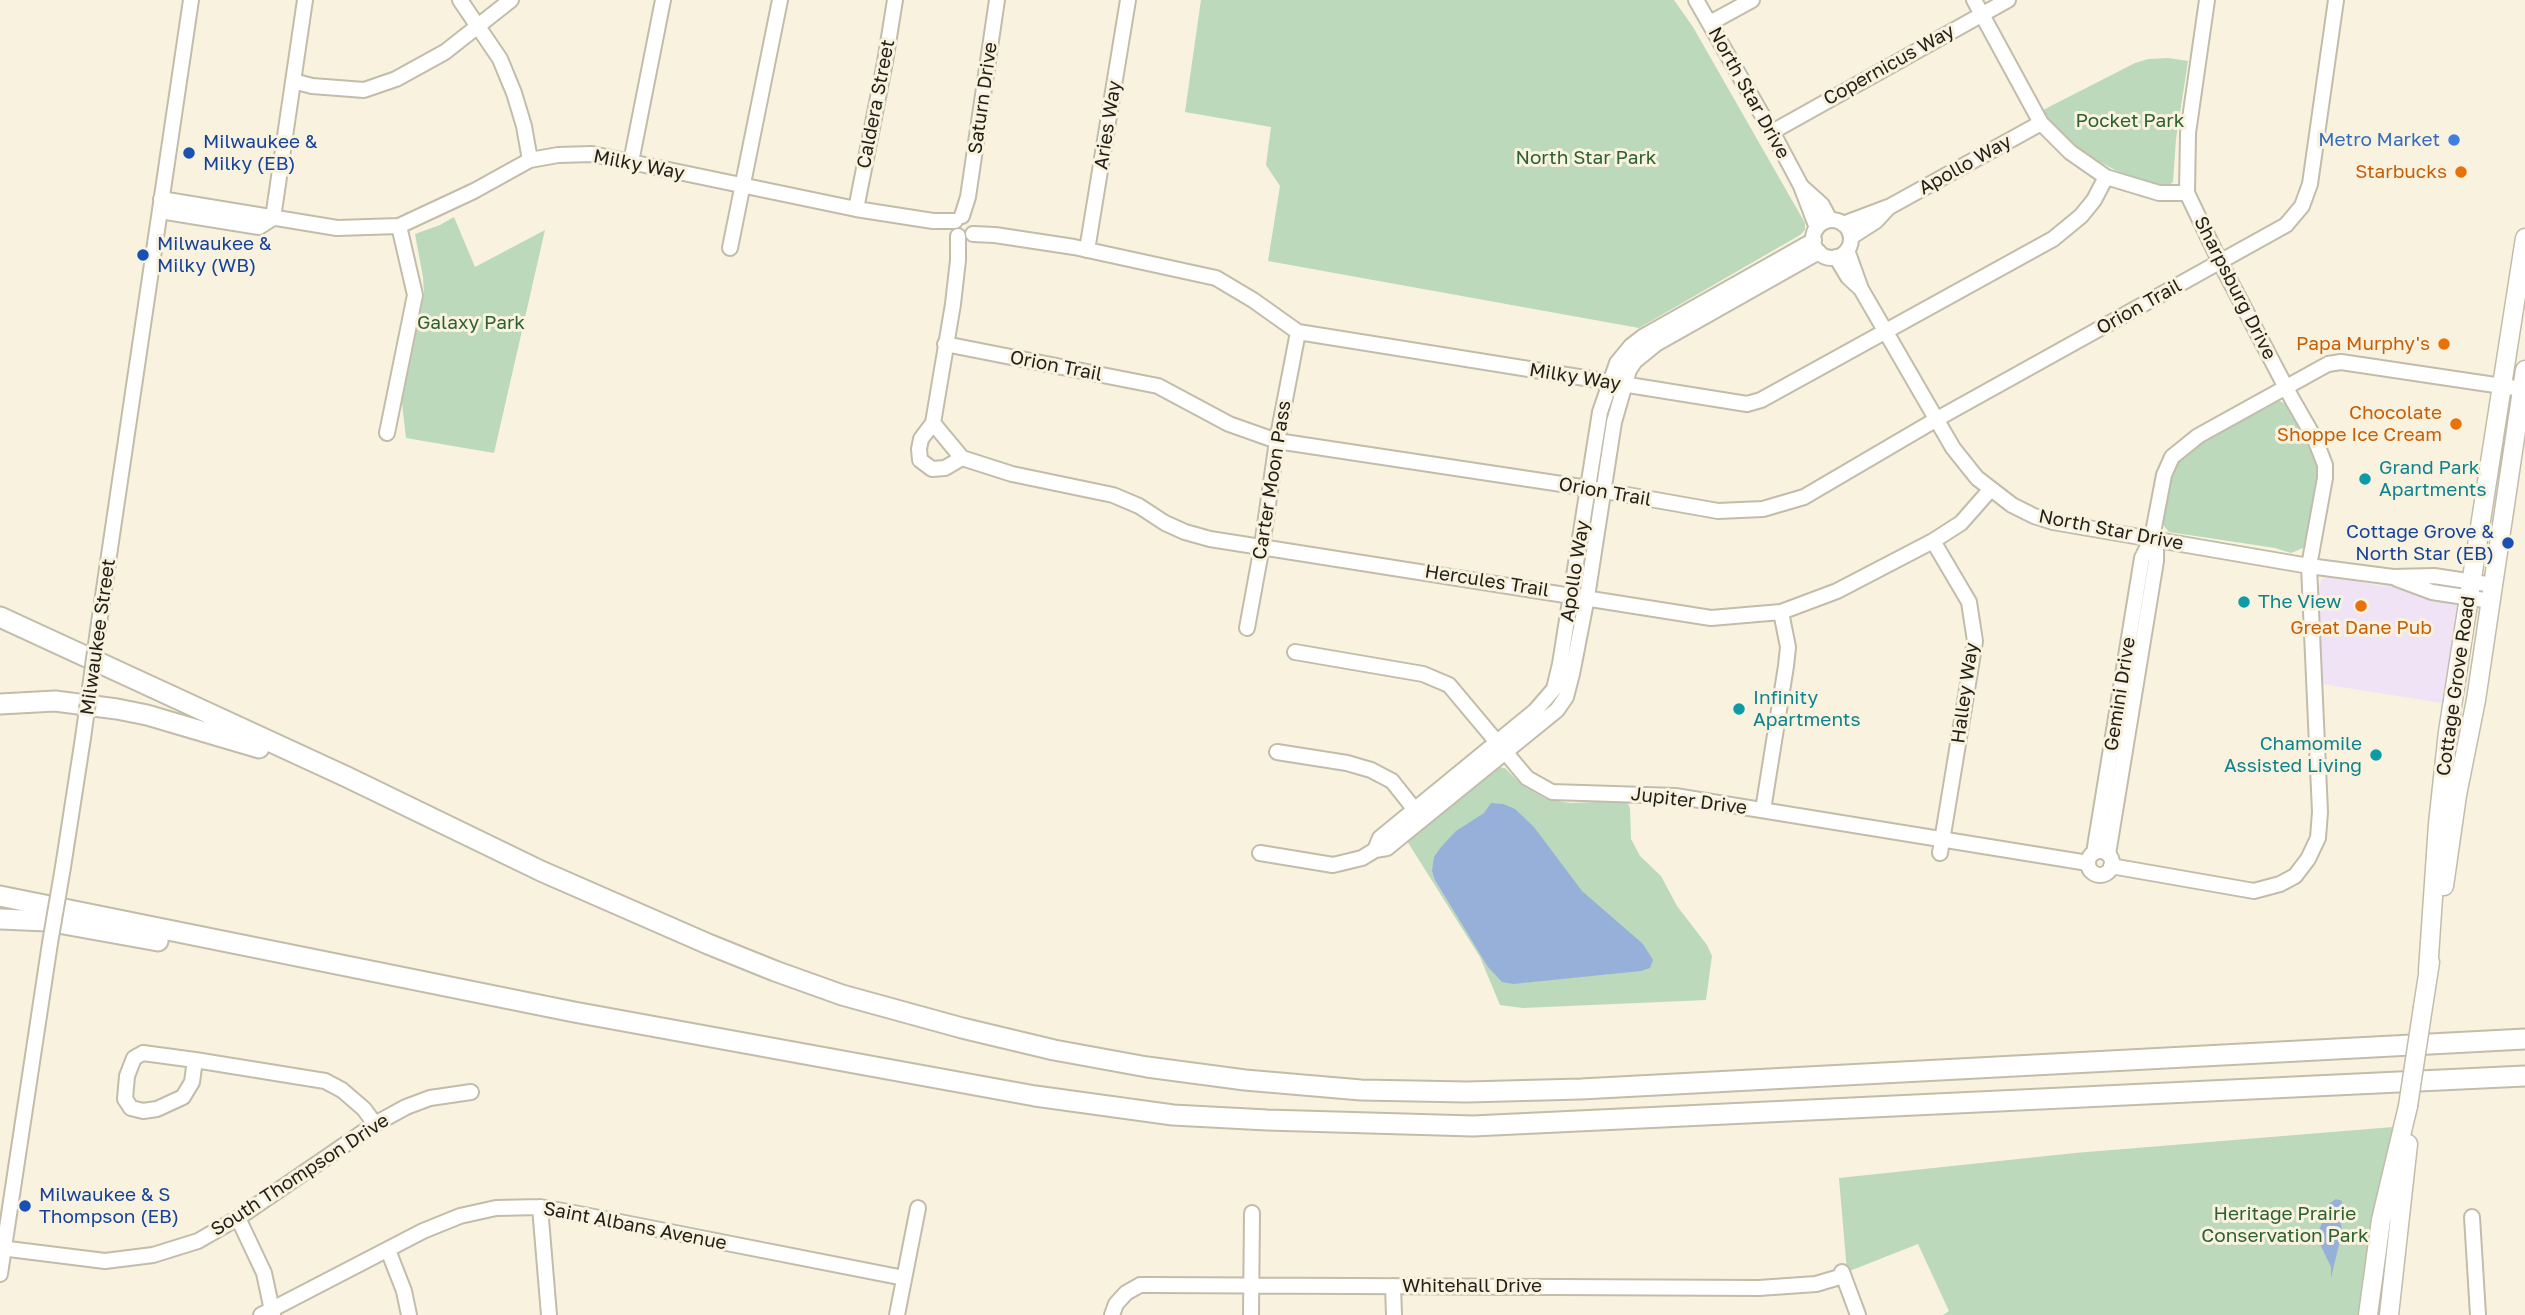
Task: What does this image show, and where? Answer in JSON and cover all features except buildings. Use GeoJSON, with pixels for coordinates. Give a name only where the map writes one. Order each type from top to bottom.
{"type":"FeatureCollection","features":[{"type":"Feature","properties":{"kind":"highway"},"geometry":{"type":"LineString","coordinates":[[0,604],[50,632],[73,650]]}},
{"type":"Feature","properties":{"kind":"highway"},"geometry":{"type":"LineString","coordinates":[[0,617],[605,900],[719,949],[842,995],[1054,1050],[1147,1067],[1245,1080],[1361,1090],[1467,1092],[1581,1089],[2525,1040]]}},
{"type":"Feature","properties":{"kind":"highway"},"geometry":{"type":"LineString","coordinates":[[0,704],[55,701],[147,715],[327,768]]}},
{"type":"Feature","properties":{"kind":"highway"},"geometry":{"type":"LineString","coordinates":[[0,896],[574,1012]]}},
{"type":"Feature","properties":{"kind":"highway"},"geometry":{"type":"LineString","coordinates":[[0,919],[47,921],[574,1012],[1035,1096],[1173,1115],[1473,1126],[2525,1076]]}},
{"type":"Feature","properties":{"kind":"main road","name":"Cottage Grove Road"},"geometry":{"type":"LineString","coordinates":[[2368,1315],[2379,1230],[2408,1106],[2423,1007],[2442,778],[2525,238]]}},
{"type":"Feature","properties":{"kind":"main road","name":"Cottage Grove Road"},"geometry":{"type":"LineString","coordinates":[[2428,971],[2440,917],[2457,795],[2476,701],[2525,370]]}},
{"type":"Feature","properties":{"kind":"main road","name":"Cottage Grove Road"},"geometry":{"type":"LineString","coordinates":[[2389,1315],[2407,1152],[2408,1106]]}},
{"type":"Feature","properties":{"kind":"street","name":"Milwaukee Street"},"geometry":{"type":"LineString","coordinates":[[0,1274],[83,738],[191,0]]}},
{"type":"Feature","properties":{"kind":"street"},"geometry":{"type":"LineString","coordinates":[[272,217],[305,0]]}},
{"type":"Feature","properties":{"kind":"street"},"geometry":{"type":"LineString","coordinates":[[460,0],[500,59],[524,126],[530,160]]}},
{"type":"Feature","properties":{"kind":"street"},"geometry":{"type":"LineString","coordinates":[[293,81],[311,86],[364,90],[396,79],[445,52],[511,0]]}},
{"type":"Feature","properties":{"kind":"street"},"geometry":{"type":"LineString","coordinates":[[631,162],[663,0]]}},
{"type":"Feature","properties":{"kind":"street"},"geometry":{"type":"LineString","coordinates":[[730,248],[780,0]]}},
{"type":"Feature","properties":{"kind":"street","name":"Caldera Street"},"geometry":{"type":"LineString","coordinates":[[856,209],[895,0]]}},
{"type":"Feature","properties":{"kind":"street","name":"Saturn Drive"},"geometry":{"type":"LineString","coordinates":[[962,458],[945,468],[932,469],[920,460],[920,439],[933,423],[965,227],[997,0]]}},
{"type":"Feature","properties":{"kind":"street","name":"Aries Way"},"geometry":{"type":"LineString","coordinates":[[1087,250],[1128,0]]}},
{"type":"Feature","properties":{"kind":"street","name":"North Star Drive"},"geometry":{"type":"LineString","coordinates":[[1696,0],[1801,186],[1822,205],[1825,233],[1845,248],[1861,289],[1953,448],[1990,490],[2034,516],[2053,522],[2309,566],[2393,577],[2434,576],[2470,590],[2492,593]]}},
{"type":"Feature","properties":{"kind":"street"},"geometry":{"type":"LineString","coordinates":[[1710,23],[1752,0]]}},
{"type":"Feature","properties":{"kind":"street","name":"Copernicus Way"},"geometry":{"type":"LineString","coordinates":[[1772,132],[1978,7],[2008,0]]}},
{"type":"Feature","properties":{"kind":"street","name":"Sharpsburg Drive"},"geometry":{"type":"LineString","coordinates":[[2207,0],[2188,133],[2187,193],[2220,262],[2315,439],[2325,465],[2309,566]]}},
{"type":"Feature","properties":{"kind":"street","name":"Orion Trail"},"geometry":{"type":"LineString","coordinates":[[945,344],[1158,386],[1228,424],[1277,441],[1595,489],[1718,512],[1763,509],[1804,497],[1937,419],[2286,225],[2302,206],[2311,174],[2336,0]]}},
{"type":"Feature","properties":{"kind":"street"},"geometry":{"type":"LineString","coordinates":[[1978,7],[2041,123],[2070,152],[2106,177],[2159,193],[2187,193]]}},
{"type":"Feature","properties":{"kind":"street","name":"Apollo Way"},"geometry":{"type":"LineString","coordinates":[[1845,248],[1889,207],[2041,123]]}},
{"type":"Feature","properties":{"kind":"street","name":"Milky Way"},"geometry":{"type":"LineString","coordinates":[[161,205],[272,217],[337,228],[399,226],[474,191],[530,160],[558,155],[592,154],[856,209],[1087,250],[1216,278],[1298,332],[1737,404],[1754,403],[2067,229],[2094,200],[2106,177]]}},
{"type":"Feature","properties":{"kind":"street","name":"Apollo Way"},"geometry":{"type":"LineString","coordinates":[[1260,853],[1333,865],[1362,858],[1375,850],[1380,838],[1417,814],[1501,747],[1551,716],[1566,697],[1587,597],[1600,412],[1616,383],[1635,361],[1656,344],[1825,233],[1880,208],[1889,207]]}},
{"type":"Feature","properties":{"kind":"street"},"geometry":{"type":"LineString","coordinates":[[387,433],[415,295],[399,226]]}},
{"type":"Feature","properties":{"kind":"street"},"geometry":{"type":"LineString","coordinates":[[1825,233],[1824,256],[1845,248]]}},
{"type":"Feature","properties":{"kind":"street","name":"Carter Moon Pass"},"geometry":{"type":"LineString","coordinates":[[1247,628],[1277,441],[1298,332]]}},
{"type":"Feature","properties":{"kind":"street","name":"Gemini Drive"},"geometry":{"type":"LineString","coordinates":[[2100,859],[2156,561],[2156,548],[2152,538],[2164,475],[2172,457],[2198,436],[2285,386],[2321,367],[2341,362],[2522,389]]}},
{"type":"Feature","properties":{"kind":"street"},"geometry":{"type":"LineString","coordinates":[[933,423],[962,458]]}},
{"type":"Feature","properties":{"kind":"street","name":"Hercules Trail"},"geometry":{"type":"LineString","coordinates":[[962,458],[1012,474],[1113,495],[1139,506],[1165,523],[1210,539],[1711,618],[1781,612],[1838,591],[1933,541],[1961,523],[1990,490]]}},
{"type":"Feature","properties":{"kind":"street","name":"Apollo Way"},"geometry":{"type":"LineString","coordinates":[[1501,747],[1554,689],[1595,489]]}},
{"type":"Feature","properties":{"kind":"street","name":"Halley Way"},"geometry":{"type":"LineString","coordinates":[[1933,541],[1969,602],[1975,641],[1940,853]]}},
{"type":"Feature","properties":{"kind":"street","name":"Jupiter Drive"},"geometry":{"type":"LineString","coordinates":[[1295,652],[1423,674],[1449,685],[1527,778],[1552,792],[1582,795],[1656,794],[1942,838],[2100,859],[2254,891],[2280,884],[2295,876],[2308,859],[2318,838],[2320,812],[2309,566]]}},
{"type":"Feature","properties":{"kind":"street"},"geometry":{"type":"LineString","coordinates":[[1763,810],[1788,647],[1781,612]]}},
{"type":"Feature","properties":{"kind":"street"},"geometry":{"type":"LineString","coordinates":[[1277,752],[1346,763],[1371,770],[1392,781],[1417,814]]}},
{"type":"Feature","properties":{"kind":"street"},"geometry":{"type":"LineString","coordinates":[[195,1060],[188,1090],[177,1101],[143,1111],[131,1108],[127,1103],[124,1091],[130,1064],[138,1054],[160,1054],[325,1081],[342,1090],[364,1109],[375,1124]]}},
{"type":"Feature","properties":{"kind":"street","name":"South Thompson Drive"},"geometry":{"type":"LineString","coordinates":[[2,1248],[105,1261],[153,1255],[198,1241],[238,1218],[375,1124],[406,1107],[430,1098],[471,1092]]}},
{"type":"Feature","properties":{"kind":"street"},"geometry":{"type":"LineString","coordinates":[[540,1207],[549,1315]]}},
{"type":"Feature","properties":{"kind":"street","name":"Saint Albans Avenue"},"geometry":{"type":"LineString","coordinates":[[268,1313],[423,1231],[460,1216],[496,1208],[540,1207],[904,1278]]}},
{"type":"Feature","properties":{"kind":"street"},"geometry":{"type":"LineString","coordinates":[[897,1315],[918,1208]]}},
{"type":"Feature","properties":{"kind":"street"},"geometry":{"type":"LineString","coordinates":[[1251,1315],[1252,1213]]}},
{"type":"Feature","properties":{"kind":"street"},"geometry":{"type":"LineString","coordinates":[[2472,1217],[2478,1315]]}},
{"type":"Feature","properties":{"kind":"street"},"geometry":{"type":"LineString","coordinates":[[238,1218],[264,1273],[268,1313]]}},
{"type":"Feature","properties":{"kind":"street"},"geometry":{"type":"LineString","coordinates":[[388,1250],[404,1291],[409,1315]]}},
{"type":"Feature","properties":{"kind":"street","name":"Whitehall Drive"},"geometry":{"type":"LineString","coordinates":[[1112,1313],[1126,1293],[1140,1285],[1759,1288],[1816,1284],[1842,1274],[1858,1315]]}},
{"type":"Feature","properties":{"kind":"street"},"geometry":{"type":"LineString","coordinates":[[1393,1286],[1394,1315]]}},
{"type":"Feature","properties":{"kind":"shaded area"},"geometry":{"type":"Polygon","coordinates":[[[2330,576],[2381,586],[2402,586],[2427,598],[2458,605],[2461,610],[2448,704],[2322,684],[2318,590],[2322,579],[2330,576]]]}},
{"type":"Feature","properties":{"kind":"green space","name":"North Star Park"},"geometry":{"type":"Polygon","coordinates":[[[1201,0],[1674,0],[1693,27],[1805,223],[1805,230],[1639,328],[1268,261],[1280,186],[1266,165],[1271,127],[1185,112],[1201,0]]]}},
{"type":"Feature","properties":{"kind":"green space","name":"Pocket Park"},"geometry":{"type":"Polygon","coordinates":[[[2168,58],[2188,61],[2176,139],[2173,182],[2168,186],[2146,182],[2089,156],[2060,132],[2041,111],[2135,63],[2168,58]]]}},
{"type":"Feature","properties":{"kind":"green space","name":"Galaxy Park"},"geometry":{"type":"Polygon","coordinates":[[[454,217],[475,267],[545,230],[494,453],[406,438],[402,403],[424,294],[415,234],[454,217]]]}},
{"type":"Feature","properties":{"kind":"green space"},"geometry":{"type":"Polygon","coordinates":[[[2278,400],[2287,405],[2317,462],[2319,476],[2308,539],[2303,548],[2291,553],[2275,548],[2169,532],[2164,526],[2163,518],[2170,480],[2182,455],[2278,400]]]}},
{"type":"Feature","properties":{"kind":"green space"},"geometry":{"type":"Polygon","coordinates":[[[1496,767],[1505,768],[1523,786],[1546,799],[1570,803],[1627,801],[1630,808],[1631,839],[1640,856],[1661,876],[1677,906],[1707,945],[1712,956],[1706,1000],[1523,1008],[1500,1005],[1480,957],[1407,841],[1496,767]]]}},
{"type":"Feature","properties":{"kind":"green space","name":"Heritage Prairie Conservation Park"},"geometry":{"type":"Polygon","coordinates":[[[2393,1127],[2361,1315],[1943,1315],[1949,1311],[1918,1244],[1847,1272],[1839,1178],[2075,1153],[2393,1127]]]}},
{"type":"Feature","properties":{"kind":"water"},"geometry":{"type":"Polygon","coordinates":[[[1491,803],[1515,809],[1534,827],[1582,891],[1643,944],[1653,960],[1650,968],[1513,984],[1502,982],[1488,967],[1432,871],[1434,857],[1441,847],[1456,831],[1484,813],[1491,803]]]}},
{"type":"Feature","properties":{"kind":"water"},"geometry":{"type":"Polygon","coordinates":[[[2336,1199],[2342,1201],[2342,1232],[2331,1278],[2331,1267],[2319,1242],[2319,1230],[2330,1203],[2336,1199]]]}},
{"type":"Feature","properties":{"kind":"place","name":"Metro Market"},"geometry":{"type":"Point","coordinates":[2454,140]}},
{"type":"Feature","properties":{"kind":"place","name":"Milwaukee & Milky (EB)"},"geometry":{"type":"Point","coordinates":[189,153]}},
{"type":"Feature","properties":{"kind":"place","name":"Starbucks"},"geometry":{"type":"Point","coordinates":[2461,172]}},
{"type":"Feature","properties":{"kind":"place","name":"Milwaukee & Milky (WB)"},"geometry":{"type":"Point","coordinates":[143,255]}},
{"type":"Feature","properties":{"kind":"place","name":"Papa Murphy's"},"geometry":{"type":"Point","coordinates":[2444,344]}},
{"type":"Feature","properties":{"kind":"place","name":"Chocolate Shoppe Ice Cream"},"geometry":{"type":"Point","coordinates":[2456,424]}},
{"type":"Feature","properties":{"kind":"place","name":"Grand Park Apartments"},"geometry":{"type":"Point","coordinates":[2365,479]}},
{"type":"Feature","properties":{"kind":"place","name":"Cottage Grove & North Star (EB)"},"geometry":{"type":"Point","coordinates":[2508,543]}},
{"type":"Feature","properties":{"kind":"place","name":"The View"},"geometry":{"type":"Point","coordinates":[2244,602]}},
{"type":"Feature","properties":{"kind":"place","name":"Great Dane Pub"},"geometry":{"type":"Point","coordinates":[2361,606]}},
{"type":"Feature","properties":{"kind":"place","name":"Infinity Apartments"},"geometry":{"type":"Point","coordinates":[1739,709]}},
{"type":"Feature","properties":{"kind":"place","name":"Chamomile Assisted Living"},"geometry":{"type":"Point","coordinates":[2376,755]}},
{"type":"Feature","properties":{"kind":"place","name":"Milwaukee & S Thompson (EB)"},"geometry":{"type":"Point","coordinates":[25,1206]}}]}
